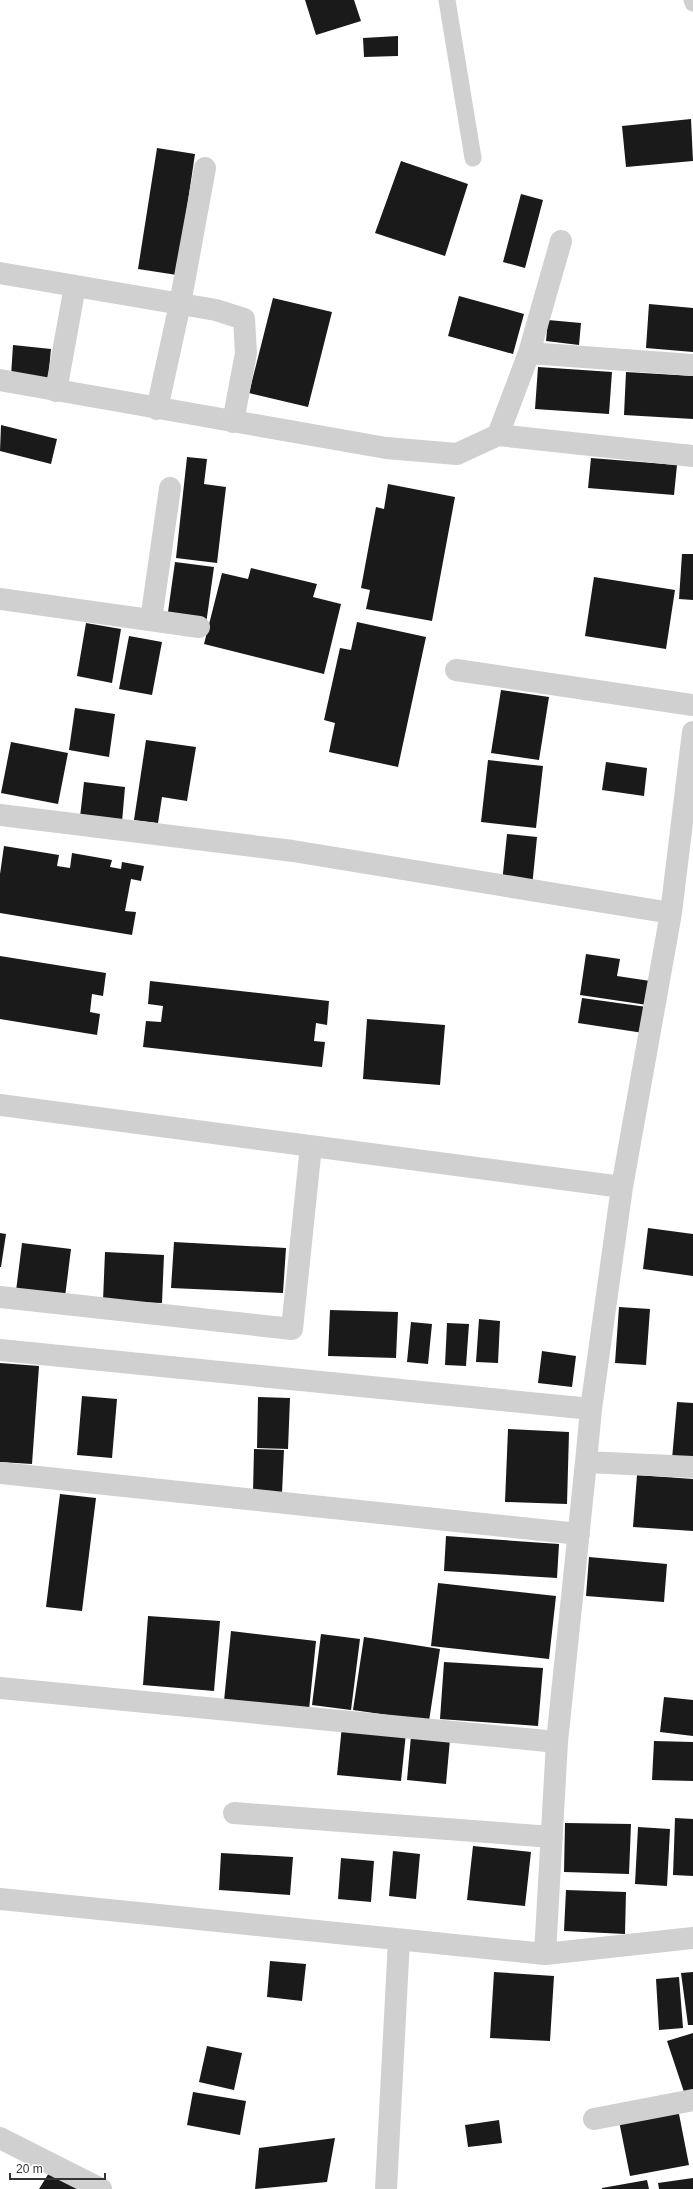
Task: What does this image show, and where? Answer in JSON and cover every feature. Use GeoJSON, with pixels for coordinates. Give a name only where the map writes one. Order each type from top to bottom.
{"type":"FeatureCollection","features":[{"type":"Feature","properties":{"kind":"street"},"geometry":{"type":"LineString","coordinates":[[157,409],[180,304],[205,168]]}},
{"type":"Feature","properties":{"kind":"street"},"geometry":{"type":"LineString","coordinates":[[498,435],[529,353],[561,240]]}},
{"type":"Feature","properties":{"kind":"street"},"geometry":{"type":"LineString","coordinates":[[0,272],[216,310],[244,319],[246,353],[233,422]]}},
{"type":"Feature","properties":{"kind":"street"},"geometry":{"type":"LineString","coordinates":[[56,391],[75,286]]}},
{"type":"Feature","properties":{"kind":"street"},"geometry":{"type":"LineString","coordinates":[[529,353],[693,365]]}},
{"type":"Feature","properties":{"kind":"street"},"geometry":{"type":"LineString","coordinates":[[0,380],[157,409],[386,448],[457,454],[498,435],[693,456]]}},
{"type":"Feature","properties":{"kind":"street"},"geometry":{"type":"LineString","coordinates":[[151,620],[170,488]]}},
{"type":"Feature","properties":{"kind":"street"},"geometry":{"type":"LineString","coordinates":[[0,599],[199,627]]}},
{"type":"Feature","properties":{"kind":"street"},"geometry":{"type":"LineString","coordinates":[[456,670],[693,705]]}},
{"type":"Feature","properties":{"kind":"street"},"geometry":{"type":"LineString","coordinates":[[545,1954],[557,1742],[591,1409],[622,1187],[671,913],[693,732]]}},
{"type":"Feature","properties":{"kind":"street"},"geometry":{"type":"LineString","coordinates":[[0,815],[294,851],[671,913]]}},
{"type":"Feature","properties":{"kind":"street"},"geometry":{"type":"LineString","coordinates":[[0,1105],[622,1187]]}},
{"type":"Feature","properties":{"kind":"street"},"geometry":{"type":"LineString","coordinates":[[0,1297],[292,1329],[311,1146]]}},
{"type":"Feature","properties":{"kind":"street"},"geometry":{"type":"LineString","coordinates":[[0,1350],[591,1409]]}},
{"type":"Feature","properties":{"kind":"street"},"geometry":{"type":"LineString","coordinates":[[586,1462],[693,1467]]}},
{"type":"Feature","properties":{"kind":"street"},"geometry":{"type":"LineString","coordinates":[[0,1473],[579,1534]]}},
{"type":"Feature","properties":{"kind":"street"},"geometry":{"type":"LineString","coordinates":[[0,1688],[557,1742]]}},
{"type":"Feature","properties":{"kind":"street"},"geometry":{"type":"LineString","coordinates":[[234,1813],[552,1837]]}},
{"type":"Feature","properties":{"kind":"street"},"geometry":{"type":"LineString","coordinates":[[0,1899],[545,1954],[693,1938]]}},
{"type":"Feature","properties":{"kind":"street"},"geometry":{"type":"LineString","coordinates":[[386,2189],[399,1940]]}},
{"type":"Feature","properties":{"kind":"street"},"geometry":{"type":"LineString","coordinates":[[594,2119],[693,2100]]}},
{"type":"Feature","properties":{"kind":"street"},"geometry":{"type":"LineString","coordinates":[[0,2138],[101,2189]]}},
{"type":"Feature","properties":{"kind":"lane"},"geometry":{"type":"LineString","coordinates":[[447,0],[473,158]]}},
{"type":"Feature","properties":{"kind":"building"},"geometry":{"type":"Polygon","coordinates":[[[305,0],[354,0],[361,21],[316,35],[305,0]]]}},
{"type":"Feature","properties":{"kind":"building"},"geometry":{"type":"Polygon","coordinates":[[[398,36],[398,56],[364,57],[363,38],[398,36]]]}},
{"type":"Feature","properties":{"kind":"building"},"geometry":{"type":"Polygon","coordinates":[[[691,119],[693,161],[626,167],[622,126],[691,119]]]}},
{"type":"Feature","properties":{"kind":"building"},"geometry":{"type":"Polygon","coordinates":[[[157,148],[195,154],[177,275],[138,269],[157,148]]]}},
{"type":"Feature","properties":{"kind":"building"},"geometry":{"type":"Polygon","coordinates":[[[401,161],[468,184],[445,256],[375,233],[401,161]]]}},
{"type":"Feature","properties":{"kind":"building"},"geometry":{"type":"Polygon","coordinates":[[[521,194],[543,200],[525,268],[503,262],[521,194]]]}},
{"type":"Feature","properties":{"kind":"building"},"geometry":{"type":"Polygon","coordinates":[[[459,296],[524,314],[513,354],[448,336],[459,296]]]}},
{"type":"Feature","properties":{"kind":"building"},"geometry":{"type":"Polygon","coordinates":[[[273,298],[332,312],[308,407],[249,393],[273,298]]]}},
{"type":"Feature","properties":{"kind":"building"},"geometry":{"type":"Polygon","coordinates":[[[649,304],[693,308],[693,352],[646,348],[649,304]]]}},
{"type":"Feature","properties":{"kind":"building"},"geometry":{"type":"Polygon","coordinates":[[[548,320],[581,323],[579,345],[546,341],[548,320]]]}},
{"type":"Feature","properties":{"kind":"building"},"geometry":{"type":"Polygon","coordinates":[[[13,345],[51,349],[48,380],[11,376],[13,345]]]}},
{"type":"Feature","properties":{"kind":"building"},"geometry":{"type":"Polygon","coordinates":[[[538,367],[612,372],[609,414],[535,409],[538,367]]]}},
{"type":"Feature","properties":{"kind":"building"},"geometry":{"type":"Polygon","coordinates":[[[626,372],[693,376],[693,419],[624,415],[626,372]]]}},
{"type":"Feature","properties":{"kind":"building"},"geometry":{"type":"Polygon","coordinates":[[[1,425],[57,439],[51,464],[0,451],[1,425]]]}},
{"type":"Feature","properties":{"kind":"building"},"geometry":{"type":"Polygon","coordinates":[[[187,457],[207,459],[204,484],[226,487],[217,563],[176,558],[187,457]]]}},
{"type":"Feature","properties":{"kind":"building"},"geometry":{"type":"Polygon","coordinates":[[[591,458],[677,465],[674,495],[588,488],[591,458]]]}},
{"type":"Feature","properties":{"kind":"building"},"geometry":{"type":"Polygon","coordinates":[[[388,484],[455,497],[432,621],[366,609],[370,590],[361,588],[376,507],[384,509],[388,484]]]}},
{"type":"Feature","properties":{"kind":"building"},"geometry":{"type":"Polygon","coordinates":[[[682,554],[693,554],[693,600],[679,599],[682,554]]]}},
{"type":"Feature","properties":{"kind":"building"},"geometry":{"type":"Polygon","coordinates":[[[175,562],[214,567],[206,624],[167,619],[175,562]]]}},
{"type":"Feature","properties":{"kind":"building"},"geometry":{"type":"Polygon","coordinates":[[[251,568],[317,584],[313,597],[341,604],[324,674],[204,644],[222,573],[248,579],[251,568]]]}},
{"type":"Feature","properties":{"kind":"building"},"geometry":{"type":"Polygon","coordinates":[[[594,577],[675,590],[666,649],[585,636],[594,577]]]}},
{"type":"Feature","properties":{"kind":"building"},"geometry":{"type":"Polygon","coordinates":[[[357,622],[426,637],[398,767],[329,752],[335,723],[324,720],[340,648],[351,650],[357,622]]]}},
{"type":"Feature","properties":{"kind":"building"},"geometry":{"type":"Polygon","coordinates":[[[86,623],[121,629],[112,683],[77,676],[86,623]]]}},
{"type":"Feature","properties":{"kind":"building"},"geometry":{"type":"Polygon","coordinates":[[[129,636],[162,642],[152,695],[119,689],[129,636]]]}},
{"type":"Feature","properties":{"kind":"building"},"geometry":{"type":"Polygon","coordinates":[[[501,690],[549,697],[539,760],[491,753],[501,690]]]}},
{"type":"Feature","properties":{"kind":"building"},"geometry":{"type":"Polygon","coordinates":[[[75,708],[115,714],[109,757],[69,750],[75,708]]]}},
{"type":"Feature","properties":{"kind":"building"},"geometry":{"type":"Polygon","coordinates":[[[146,740],[196,747],[187,801],[162,797],[158,823],[134,820],[146,740]]]}},
{"type":"Feature","properties":{"kind":"building"},"geometry":{"type":"Polygon","coordinates":[[[11,742],[68,753],[58,804],[1,793],[11,742]]]}},
{"type":"Feature","properties":{"kind":"building"},"geometry":{"type":"Polygon","coordinates":[[[488,760],[543,766],[536,828],[481,822],[488,760]]]}},
{"type":"Feature","properties":{"kind":"building"},"geometry":{"type":"Polygon","coordinates":[[[606,762],[647,768],[644,796],[602,790],[606,762]]]}},
{"type":"Feature","properties":{"kind":"building"},"geometry":{"type":"Polygon","coordinates":[[[84,782],[125,787],[122,822],[80,817],[84,782]]]}},
{"type":"Feature","properties":{"kind":"building"},"geometry":{"type":"Polygon","coordinates":[[[507,834],[537,837],[532,887],[502,883],[507,834]]]}},
{"type":"Feature","properties":{"kind":"building"},"geometry":{"type":"Polygon","coordinates":[[[4,846],[59,855],[57,866],[70,868],[72,853],[112,860],[110,867],[121,869],[122,862],[144,866],[141,881],[131,879],[125,911],[136,912],[132,935],[0,913],[0,874],[4,846]]]}},
{"type":"Feature","properties":{"kind":"building"},"geometry":{"type":"Polygon","coordinates":[[[586,954],[620,959],[617,976],[657,982],[654,1006],[580,995],[586,954]]]}},
{"type":"Feature","properties":{"kind":"building"},"geometry":{"type":"Polygon","coordinates":[[[0,956],[106,973],[103,996],[92,994],[90,1012],[100,1014],[97,1035],[0,1019],[0,956]]]}},
{"type":"Feature","properties":{"kind":"building"},"geometry":{"type":"Polygon","coordinates":[[[150,981],[329,1001],[327,1025],[316,1023],[314,1041],[325,1042],[322,1067],[143,1047],[146,1021],[161,1022],[163,1006],[148,1004],[150,981]]]}},
{"type":"Feature","properties":{"kind":"building"},"geometry":{"type":"Polygon","coordinates":[[[582,998],[654,1008],[650,1034],[578,1023],[582,998]]]}},
{"type":"Feature","properties":{"kind":"building"},"geometry":{"type":"Polygon","coordinates":[[[367,1019],[445,1025],[440,1085],[363,1079],[367,1019]]]}},
{"type":"Feature","properties":{"kind":"building"},"geometry":{"type":"Polygon","coordinates":[[[648,1228],[693,1234],[693,1276],[643,1269],[648,1228]]]}},
{"type":"Feature","properties":{"kind":"building"},"geometry":{"type":"Polygon","coordinates":[[[0,1233],[6,1234],[1,1267],[0,1267],[0,1233]]]}},
{"type":"Feature","properties":{"kind":"building"},"geometry":{"type":"Polygon","coordinates":[[[174,1242],[286,1248],[283,1293],[171,1288],[174,1242]]]}},
{"type":"Feature","properties":{"kind":"building"},"geometry":{"type":"Polygon","coordinates":[[[22,1243],[71,1249],[65,1297],[16,1291],[22,1243]]]}},
{"type":"Feature","properties":{"kind":"building"},"geometry":{"type":"Polygon","coordinates":[[[105,1252],[164,1255],[162,1303],[103,1301],[105,1252]]]}},
{"type":"Feature","properties":{"kind":"building"},"geometry":{"type":"Polygon","coordinates":[[[619,1307],[650,1309],[646,1365],[615,1363],[619,1307]]]}},
{"type":"Feature","properties":{"kind":"building"},"geometry":{"type":"Polygon","coordinates":[[[330,1310],[398,1312],[396,1358],[328,1356],[330,1310]]]}},
{"type":"Feature","properties":{"kind":"building"},"geometry":{"type":"Polygon","coordinates":[[[479,1319],[500,1321],[498,1363],[476,1362],[479,1319]]]}},
{"type":"Feature","properties":{"kind":"building"},"geometry":{"type":"Polygon","coordinates":[[[411,1322],[432,1324],[428,1364],[407,1362],[411,1322]]]}},
{"type":"Feature","properties":{"kind":"building"},"geometry":{"type":"Polygon","coordinates":[[[447,1323],[469,1324],[466,1366],[445,1365],[447,1323]]]}},
{"type":"Feature","properties":{"kind":"building"},"geometry":{"type":"Polygon","coordinates":[[[542,1351],[576,1356],[572,1387],[538,1383],[542,1351]]]}},
{"type":"Feature","properties":{"kind":"building"},"geometry":{"type":"Polygon","coordinates":[[[0,1363],[39,1366],[32,1464],[0,1462],[0,1363]]]}},
{"type":"Feature","properties":{"kind":"building"},"geometry":{"type":"Polygon","coordinates":[[[82,1396],[117,1399],[112,1458],[77,1455],[82,1396]]]}},
{"type":"Feature","properties":{"kind":"building"},"geometry":{"type":"Polygon","coordinates":[[[258,1397],[290,1398],[288,1449],[257,1448],[258,1397]]]}},
{"type":"Feature","properties":{"kind":"building"},"geometry":{"type":"Polygon","coordinates":[[[677,1402],[693,1403],[693,1461],[672,1459],[677,1402]]]}},
{"type":"Feature","properties":{"kind":"building"},"geometry":{"type":"Polygon","coordinates":[[[508,1429],[569,1432],[567,1504],[505,1502],[508,1429]]]}},
{"type":"Feature","properties":{"kind":"building"},"geometry":{"type":"Polygon","coordinates":[[[254,1449],[284,1450],[282,1493],[253,1492],[254,1449]]]}},
{"type":"Feature","properties":{"kind":"building"},"geometry":{"type":"Polygon","coordinates":[[[637,1475],[693,1479],[693,1531],[633,1527],[637,1475]]]}},
{"type":"Feature","properties":{"kind":"building"},"geometry":{"type":"Polygon","coordinates":[[[60,1494],[96,1498],[82,1611],[46,1607],[60,1494]]]}},
{"type":"Feature","properties":{"kind":"building"},"geometry":{"type":"Polygon","coordinates":[[[446,1536],[559,1544],[557,1578],[444,1571],[446,1536]]]}},
{"type":"Feature","properties":{"kind":"building"},"geometry":{"type":"Polygon","coordinates":[[[589,1557],[667,1564],[664,1602],[586,1596],[589,1557]]]}},
{"type":"Feature","properties":{"kind":"building"},"geometry":{"type":"Polygon","coordinates":[[[438,1583],[556,1596],[549,1659],[431,1646],[438,1583]]]}},
{"type":"Feature","properties":{"kind":"building"},"geometry":{"type":"Polygon","coordinates":[[[148,1616],[220,1621],[214,1691],[143,1685],[148,1616]]]}},
{"type":"Feature","properties":{"kind":"building"},"geometry":{"type":"Polygon","coordinates":[[[231,1631],[316,1641],[309,1710],[224,1701],[231,1631]]]}},
{"type":"Feature","properties":{"kind":"building"},"geometry":{"type":"Polygon","coordinates":[[[321,1634],[360,1639],[351,1710],[312,1705],[321,1634]]]}},
{"type":"Feature","properties":{"kind":"building"},"geometry":{"type":"Polygon","coordinates":[[[364,1637],[440,1649],[429,1721],[353,1710],[364,1637]]]}},
{"type":"Feature","properties":{"kind":"building"},"geometry":{"type":"Polygon","coordinates":[[[444,1662],[543,1668],[538,1726],[440,1719],[444,1662]]]}},
{"type":"Feature","properties":{"kind":"building"},"geometry":{"type":"Polygon","coordinates":[[[664,1697],[693,1700],[693,1736],[660,1732],[664,1697]]]}},
{"type":"Feature","properties":{"kind":"building"},"geometry":{"type":"Polygon","coordinates":[[[342,1726],[406,1733],[401,1781],[337,1775],[342,1726]]]}},
{"type":"Feature","properties":{"kind":"building"},"geometry":{"type":"Polygon","coordinates":[[[411,1736],[450,1739],[446,1784],[407,1780],[411,1736]]]}},
{"type":"Feature","properties":{"kind":"building"},"geometry":{"type":"Polygon","coordinates":[[[654,1741],[693,1742],[693,1781],[652,1780],[654,1741]]]}},
{"type":"Feature","properties":{"kind":"building"},"geometry":{"type":"Polygon","coordinates":[[[675,1818],[693,1819],[693,1876],[673,1875],[675,1818]]]}},
{"type":"Feature","properties":{"kind":"building"},"geometry":{"type":"Polygon","coordinates":[[[565,1823],[631,1824],[629,1874],[564,1872],[565,1823]]]}},
{"type":"Feature","properties":{"kind":"building"},"geometry":{"type":"Polygon","coordinates":[[[638,1827],[670,1829],[667,1886],[635,1884],[638,1827]]]}},
{"type":"Feature","properties":{"kind":"building"},"geometry":{"type":"Polygon","coordinates":[[[473,1846],[531,1852],[525,1906],[467,1900],[473,1846]]]}},
{"type":"Feature","properties":{"kind":"building"},"geometry":{"type":"Polygon","coordinates":[[[393,1851],[420,1854],[416,1899],[389,1896],[393,1851]]]}},
{"type":"Feature","properties":{"kind":"building"},"geometry":{"type":"Polygon","coordinates":[[[221,1853],[293,1857],[290,1895],[219,1890],[221,1853]]]}},
{"type":"Feature","properties":{"kind":"building"},"geometry":{"type":"Polygon","coordinates":[[[341,1858],[374,1861],[371,1902],[338,1899],[341,1858]]]}},
{"type":"Feature","properties":{"kind":"building"},"geometry":{"type":"Polygon","coordinates":[[[566,1890],[626,1892],[625,1934],[564,1931],[566,1890]]]}},
{"type":"Feature","properties":{"kind":"building"},"geometry":{"type":"Polygon","coordinates":[[[270,1961],[306,1964],[302,2001],[267,1997],[270,1961]]]}},
{"type":"Feature","properties":{"kind":"building"},"geometry":{"type":"Polygon","coordinates":[[[494,1972],[554,1976],[550,2041],[490,2038],[494,1972]]]}},
{"type":"Feature","properties":{"kind":"building"},"geometry":{"type":"Polygon","coordinates":[[[693,1972],[693,2025],[688,2025],[681,1973],[693,1972]]]}},
{"type":"Feature","properties":{"kind":"building"},"geometry":{"type":"Polygon","coordinates":[[[679,1977],[683,2028],[659,2030],[656,1979],[679,1977]]]}},
{"type":"Feature","properties":{"kind":"building"},"geometry":{"type":"Polygon","coordinates":[[[693,2033],[693,2090],[684,2092],[667,2041],[693,2033]]]}},
{"type":"Feature","properties":{"kind":"building"},"geometry":{"type":"Polygon","coordinates":[[[207,2046],[242,2053],[234,2090],[199,2082],[207,2046]]]}},
{"type":"Feature","properties":{"kind":"building"},"geometry":{"type":"Polygon","coordinates":[[[193,2092],[246,2101],[240,2135],[187,2125],[193,2092]]]}},
{"type":"Feature","properties":{"kind":"building"},"geometry":{"type":"Polygon","coordinates":[[[678,2109],[689,2165],[630,2176],[619,2121],[678,2109]]]}},
{"type":"Feature","properties":{"kind":"building"},"geometry":{"type":"Polygon","coordinates":[[[499,2120],[502,2143],[468,2147],[465,2125],[499,2120]]]}},
{"type":"Feature","properties":{"kind":"building"},"geometry":{"type":"Polygon","coordinates":[[[335,2138],[327,2182],[255,2189],[259,2148],[335,2138]]]}},
{"type":"Feature","properties":{"kind":"building"},"geometry":{"type":"Polygon","coordinates":[[[52,2168],[85,2189],[39,2189],[52,2168]]]}},
{"type":"Feature","properties":{"kind":"building"},"geometry":{"type":"Polygon","coordinates":[[[693,2178],[693,2189],[659,2189],[658,2183],[693,2178]]]}},
{"type":"Feature","properties":{"kind":"building"},"geometry":{"type":"Polygon","coordinates":[[[647,2180],[649,2189],[602,2189],[602,2188],[647,2180]]]}}]}
